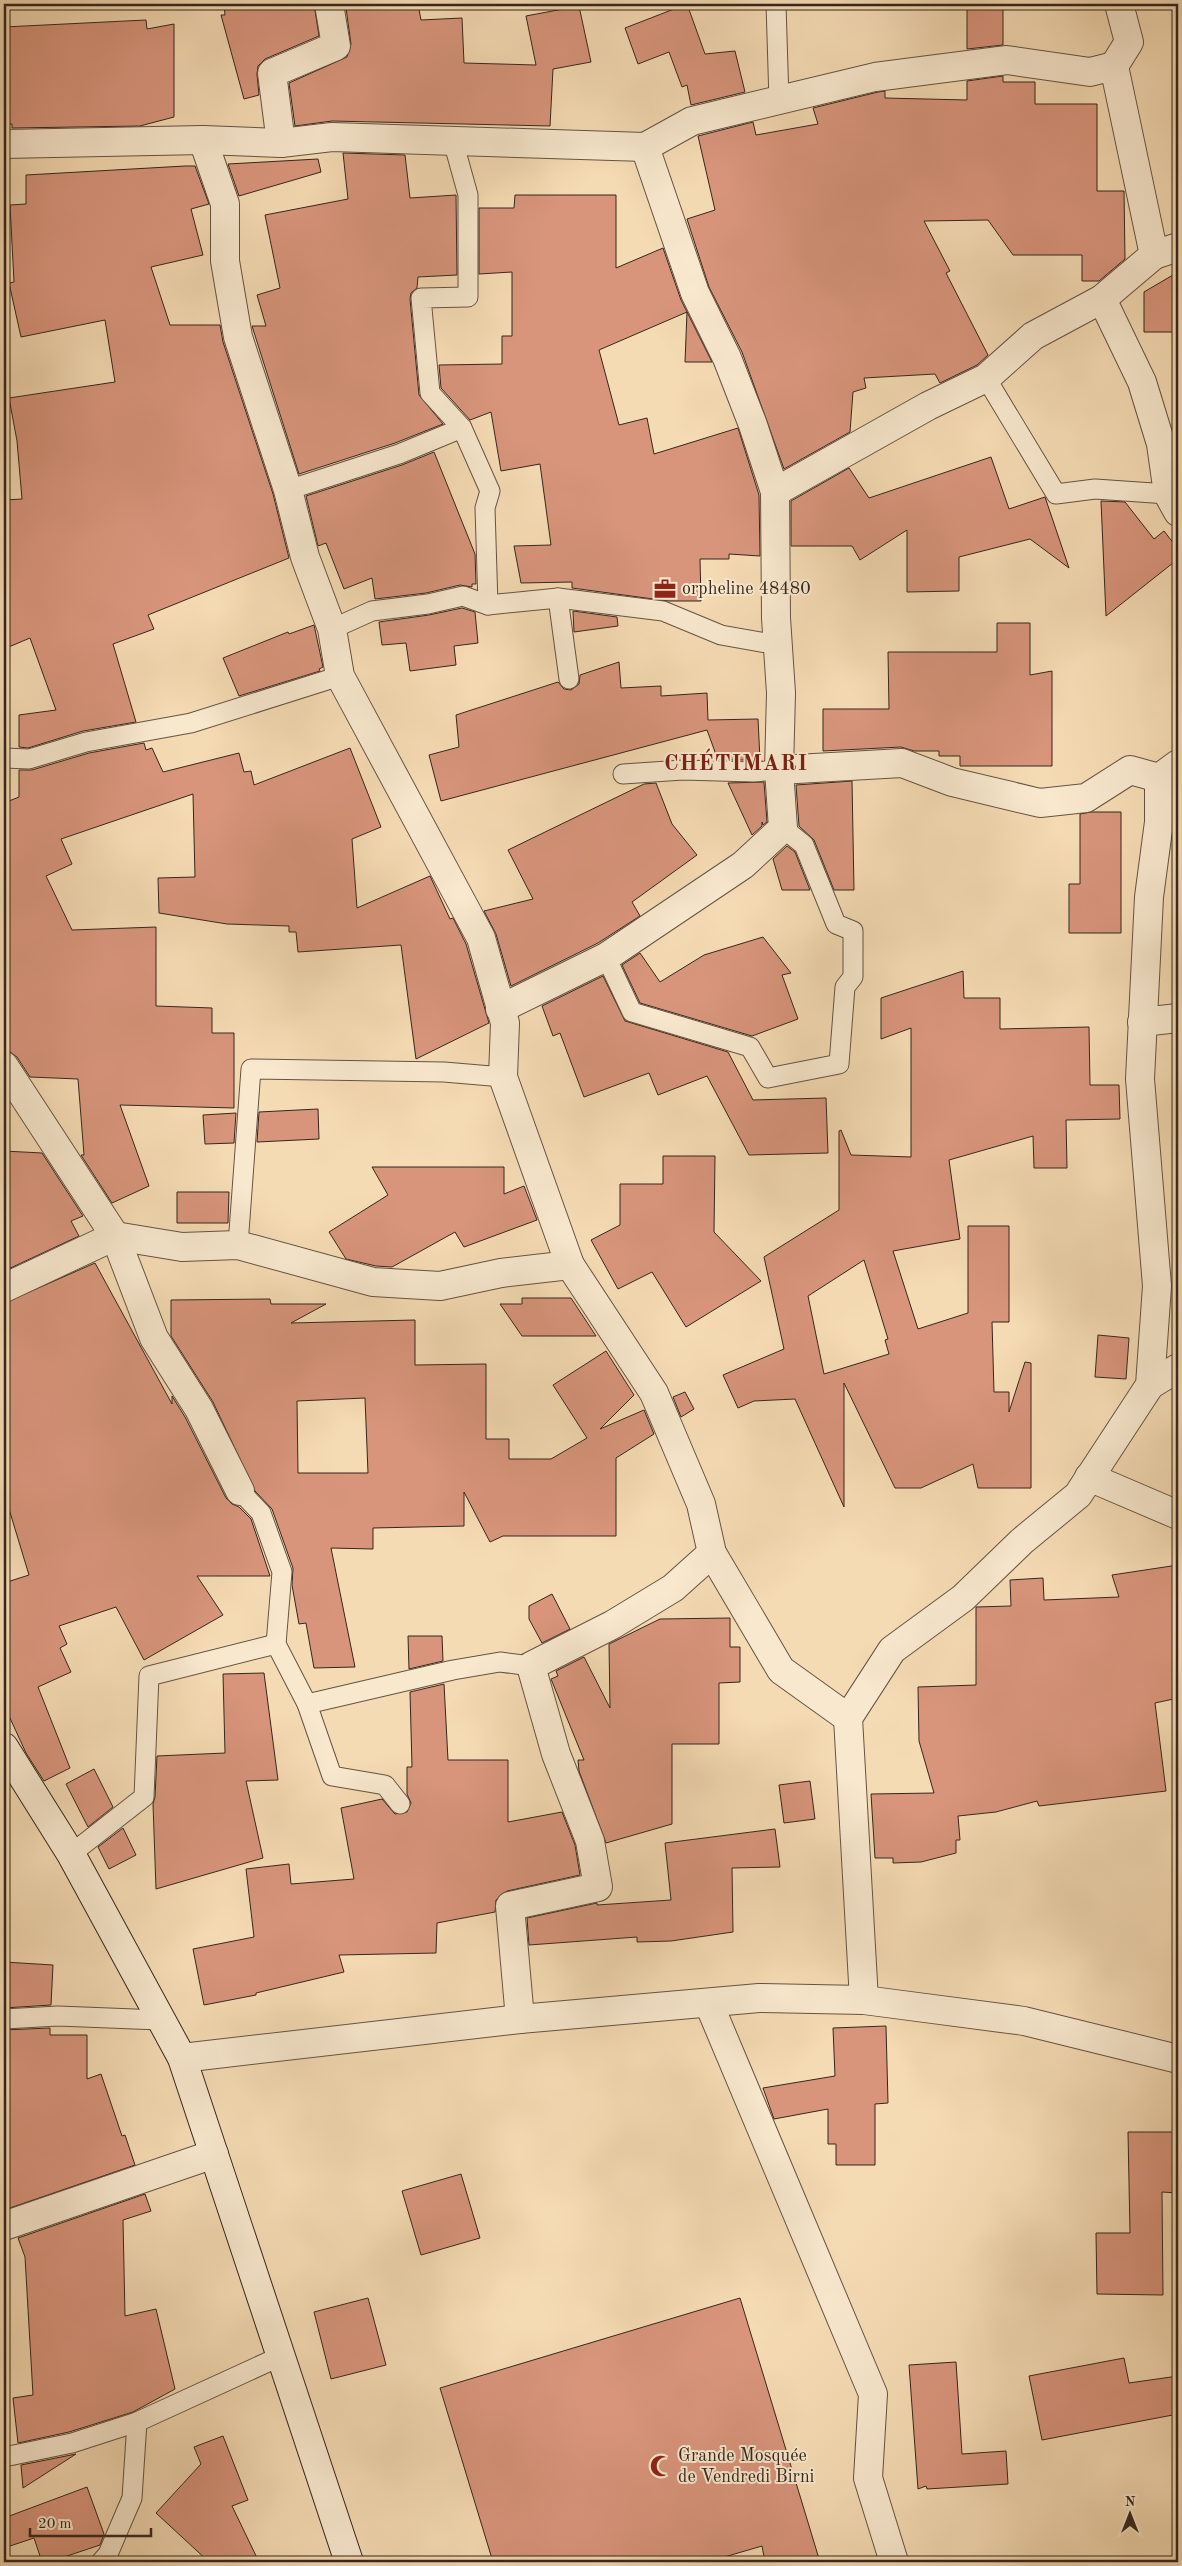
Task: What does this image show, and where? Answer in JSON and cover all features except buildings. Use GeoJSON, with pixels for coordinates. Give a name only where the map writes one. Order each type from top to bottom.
{"type":"FeatureCollection","features":[{"type":"Feature","properties":{"kind":"street"},"geometry":{"type":"LineString","coordinates":[[281,142],[272,73],[336,46],[329,4]]}},
{"type":"Feature","properties":{"kind":"street"},"geometry":{"type":"LineString","coordinates":[[4,144],[203,140],[281,142],[332,137],[645,147],[692,121],[875,77],[1007,60],[1090,72],[1114,66],[1129,42],[1119,4]]}},
{"type":"Feature","properties":{"kind":"street"},"geometry":{"type":"LineString","coordinates":[[775,492],[928,406],[986,378],[1033,336],[1102,299],[1166,251],[1114,66]]}},
{"type":"Feature","properties":{"kind":"street"},"geometry":{"type":"LineString","coordinates":[[203,140],[225,204],[225,261],[238,337],[288,490],[305,557],[332,629],[340,676],[481,938],[505,1023],[503,1077],[570,1265],[608,1320],[654,1393],[701,1504],[712,1553],[781,1670],[848,1718]]}},
{"type":"Feature","properties":{"kind":"street"},"geometry":{"type":"LineString","coordinates":[[500,1009],[606,956],[743,865],[783,828],[779,770],[781,693],[778,645],[775,492],[753,425],[730,366],[695,293],[645,147]]}},
{"type":"Feature","properties":{"kind":"street"},"geometry":{"type":"LineString","coordinates":[[1102,299],[1142,382],[1161,444],[1173,503]]}},
{"type":"Feature","properties":{"kind":"street"},"geometry":{"type":"LineString","coordinates":[[779,770],[902,763],[952,782],[1040,803],[1086,798],[1130,770],[1168,771],[1159,822],[1150,897],[1140,1079],[1157,1286],[1150,1385]]}},
{"type":"Feature","properties":{"kind":"street"},"geometry":{"type":"LineString","coordinates":[[1142,1022],[1178,1018]]}},
{"type":"Feature","properties":{"kind":"street"},"geometry":{"type":"LineString","coordinates":[[4,1066],[115,1236],[154,1338],[199,1409],[240,1491]]}},
{"type":"Feature","properties":{"kind":"street"},"geometry":{"type":"LineString","coordinates":[[4,1288],[115,1236],[182,1247],[238,1245],[373,1282],[440,1286],[502,1273],[570,1265]]}},
{"type":"Feature","properties":{"kind":"street"},"geometry":{"type":"LineString","coordinates":[[864,2000],[848,1718],[892,1650],[964,1598],[1022,1542],[1078,1495],[1150,1385],[1178,1368]]}},
{"type":"Feature","properties":{"kind":"street"},"geometry":{"type":"LineString","coordinates":[[1089,1477],[1178,1515]]}},
{"type":"Feature","properties":{"kind":"street"},"geometry":{"type":"LineString","coordinates":[[520,2019],[510,1906],[598,1887],[590,1841],[556,1754],[532,1666],[612,1625],[673,1588],[712,1553]]}},
{"type":"Feature","properties":{"kind":"street"},"geometry":{"type":"LineString","coordinates":[[4,1749],[71,1854],[182,2058],[349,2562]]}},
{"type":"Feature","properties":{"kind":"street"},"geometry":{"type":"LineString","coordinates":[[182,2058],[520,2019],[709,2004],[759,1998],[864,2000],[1024,2021],[1178,2059]]}},
{"type":"Feature","properties":{"kind":"street"},"geometry":{"type":"LineString","coordinates":[[709,2004],[873,2394],[868,2478],[894,2562]]}},
{"type":"Feature","properties":{"kind":"street"},"geometry":{"type":"LineString","coordinates":[[4,2226],[214,2154]]}},
{"type":"Feature","properties":{"kind":"lane"},"geometry":{"type":"LineString","coordinates":[[776,4],[779,101]]}},
{"type":"Feature","properties":{"kind":"lane"},"geometry":{"type":"LineString","coordinates":[[452,141],[468,195],[468,297],[421,298],[430,393],[462,428],[490,491],[485,508],[488,605]]}},
{"type":"Feature","properties":{"kind":"lane"},"geometry":{"type":"LineString","coordinates":[[986,378],[1056,494],[1095,489],[1173,503]]}},
{"type":"Feature","properties":{"kind":"lane"},"geometry":{"type":"LineString","coordinates":[[288,490],[399,454],[462,428]]}},
{"type":"Feature","properties":{"kind":"lane"},"geometry":{"type":"LineString","coordinates":[[332,629],[372,611],[428,604],[463,596],[488,605],[558,598],[663,611],[721,635],[778,645]]}},
{"type":"Feature","properties":{"kind":"lane"},"geometry":{"type":"LineString","coordinates":[[558,598],[569,679]]}},
{"type":"Feature","properties":{"kind":"lane"},"geometry":{"type":"LineString","coordinates":[[4,758],[29,759],[86,742],[191,723],[340,676]]}},
{"type":"Feature","properties":{"kind":"lane"},"geometry":{"type":"LineString","coordinates":[[624,774],[683,770],[753,772],[779,770]]}},
{"type":"Feature","properties":{"kind":"lane"},"geometry":{"type":"LineString","coordinates":[[606,956],[632,1012],[750,1047],[768,1078],[840,1064],[845,986],[852,976],[853,931],[836,924],[804,845],[783,828]]}},
{"type":"Feature","properties":{"kind":"lane"},"geometry":{"type":"LineString","coordinates":[[238,1245],[252,1069],[444,1072],[503,1077]]}},
{"type":"Feature","properties":{"kind":"lane"},"geometry":{"type":"LineString","coordinates":[[240,1491],[261,1513],[282,1572],[276,1644],[307,1704],[332,1776],[385,1785],[400,1804]]}},
{"type":"Feature","properties":{"kind":"lane"},"geometry":{"type":"LineString","coordinates":[[71,1854],[144,1797],[149,1676],[276,1644]]}},
{"type":"Feature","properties":{"kind":"lane"},"geometry":{"type":"LineString","coordinates":[[307,1704],[462,1668],[500,1662],[532,1666]]}},
{"type":"Feature","properties":{"kind":"lane"},"geometry":{"type":"LineString","coordinates":[[4,2019],[58,2016],[160,2020]]}},
{"type":"Feature","properties":{"kind":"lane"},"geometry":{"type":"LineString","coordinates":[[4,2457],[72,2443],[137,2422],[281,2356]]}},
{"type":"Feature","properties":{"kind":"lane"},"geometry":{"type":"LineString","coordinates":[[101,2562],[108,2554],[132,2498],[137,2422]]}},
{"type":"Feature","properties":{"kind":"place","name":"orpheline 48480"},"geometry":{"type":"Point","coordinates":[665,589]}},
{"type":"Feature","properties":{"kind":"place","name":"Grande Mosquée de Vendredi Birni"},"geometry":{"type":"Point","coordinates":[661,2466]}},
{"type":"Feature","properties":{"kind":"district","name":"CHÉTIMARI"},"geometry":{"type":"Point","coordinates":[736,764]}}]}
